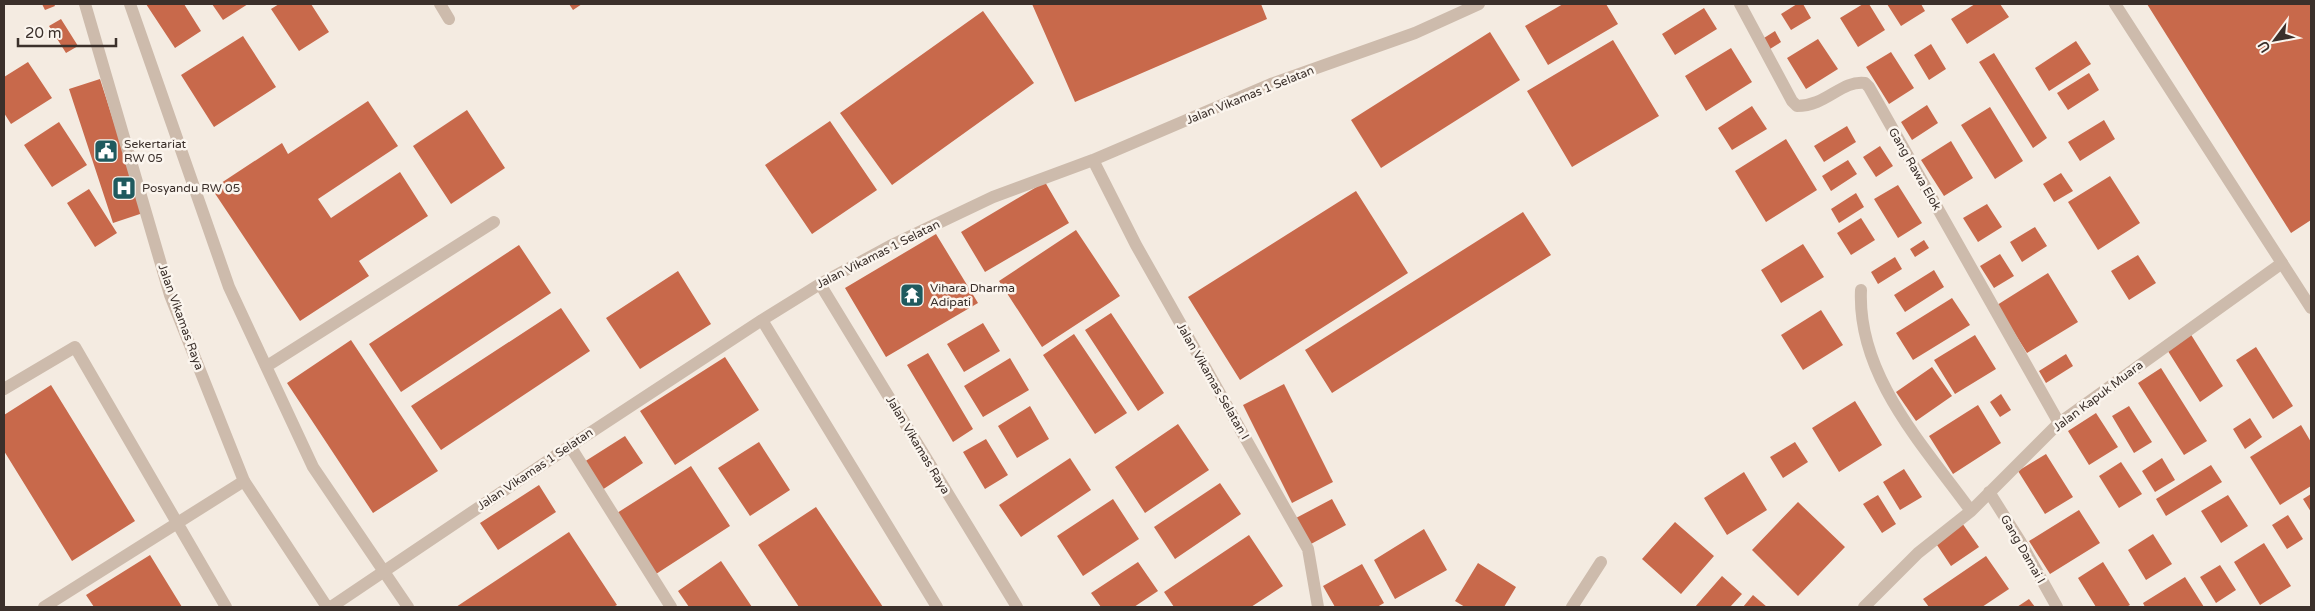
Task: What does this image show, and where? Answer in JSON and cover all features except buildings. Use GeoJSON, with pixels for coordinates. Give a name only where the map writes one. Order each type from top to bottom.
{"type":"FeatureCollection","features":[{"type":"Feature","properties":{"kind":"street","name":"Jalan Vikamas Raya"},"geometry":{"type":"LineString","coordinates":[[85,4],[170,295],[244,481],[329,607]]}},
{"type":"Feature","properties":{"kind":"street"},"geometry":{"type":"LineString","coordinates":[[130,4],[229,287],[313,467],[408,607]]}},
{"type":"Feature","properties":{"kind":"street"},"geometry":{"type":"LineString","coordinates":[[440,4],[449,19]]}},
{"type":"Feature","properties":{"kind":"street","name":"Jalan Vikamas 1 Selatan"},"geometry":{"type":"LineString","coordinates":[[329,607],[762,320],[820,284],[890,246],[993,197],[1094,160],[1271,84],[1415,33],[1479,4]]}},
{"type":"Feature","properties":{"kind":"street","name":"Gang Rawa Elok"},"geometry":{"type":"LineString","coordinates":[[1740,4],[1768,59],[1792,101],[1797,106],[1815,105],[1850,84],[1865,83],[1869,87],[2058,423]]}},
{"type":"Feature","properties":{"kind":"street"},"geometry":{"type":"LineString","coordinates":[[2115,4],[2311,308]]}},
{"type":"Feature","properties":{"kind":"street","name":"Jalan Vikamas Selatan I"},"geometry":{"type":"LineString","coordinates":[[1094,160],[1136,245],[1308,549],[1318,607]]}},
{"type":"Feature","properties":{"kind":"street"},"geometry":{"type":"LineString","coordinates":[[266,366],[494,222]]}},
{"type":"Feature","properties":{"kind":"street","name":"Jalan Kapuk Muara"},"geometry":{"type":"LineString","coordinates":[[1864,607],[1918,553],[1971,511],[2058,423],[2282,263]]}},
{"type":"Feature","properties":{"kind":"street","name":"Jalan Vikamas Raya"},"geometry":{"type":"LineString","coordinates":[[820,284],[1017,607]]}},
{"type":"Feature","properties":{"kind":"street"},"geometry":{"type":"LineString","coordinates":[[1861,290],[1863,324],[1869,349],[1882,381],[1894,404],[1971,511]]}},
{"type":"Feature","properties":{"kind":"street"},"geometry":{"type":"LineString","coordinates":[[762,320],[937,607]]}},
{"type":"Feature","properties":{"kind":"street"},"geometry":{"type":"LineString","coordinates":[[4,389],[75,347],[226,607]]}},
{"type":"Feature","properties":{"kind":"street"},"geometry":{"type":"LineString","coordinates":[[570,446],[671,607]]}},
{"type":"Feature","properties":{"kind":"street"},"geometry":{"type":"LineString","coordinates":[[44,607],[244,481]]}},
{"type":"Feature","properties":{"kind":"street","name":"Gang Damai I"},"geometry":{"type":"LineString","coordinates":[[1989,492],[2020,541],[2057,607]]}},
{"type":"Feature","properties":{"kind":"street"},"geometry":{"type":"LineString","coordinates":[[1572,607],[1600,562]]}},
{"type":"Feature","properties":{"kind":"place","name":"Sekertariat RW 05"},"geometry":{"type":"Point","coordinates":[106,151]}},
{"type":"Feature","properties":{"kind":"place","name":"Posyandu RW 05"},"geometry":{"type":"Point","coordinates":[124,188]}},
{"type":"Feature","properties":{"kind":"place","name":"Vihara Dharma Adipati"},"geometry":{"type":"Point","coordinates":[912,295]}}]}
